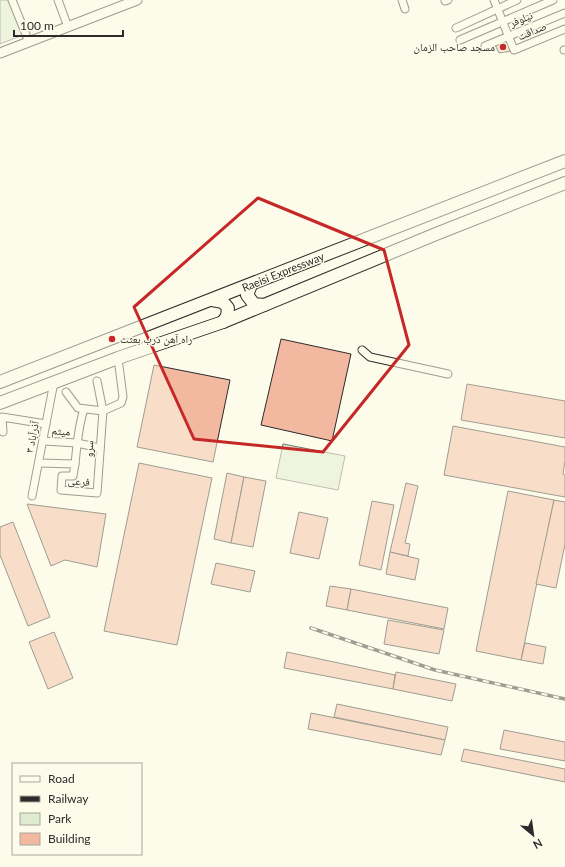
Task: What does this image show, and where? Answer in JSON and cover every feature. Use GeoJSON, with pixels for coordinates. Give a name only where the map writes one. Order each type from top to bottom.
{"type":"FeatureCollection","features":[{"type":"Feature","properties":{"kind":"highway","name":"Raeisi Expressway"},"geometry":{"type":"LineString","coordinates":[[0,382],[565,161]]}},
{"type":"Feature","properties":{"kind":"highway","name":"Raeisi Expressway"},"geometry":{"type":"LineString","coordinates":[[0,403],[118,358],[223,322],[436,234],[565,183]]}},
{"type":"Feature","properties":{"kind":"highway"},"geometry":{"type":"LineString","coordinates":[[251,284],[247,295],[254,304],[264,305]]}},
{"type":"Feature","properties":{"kind":"highway"},"geometry":{"type":"LineString","coordinates":[[212,300],[223,302],[228,308],[227,316],[223,322]]}},
{"type":"Feature","properties":{"kind":"street"},"geometry":{"type":"LineString","coordinates":[[12,0],[28,42]]}},
{"type":"Feature","properties":{"kind":"street"},"geometry":{"type":"LineString","coordinates":[[58,0],[68,27]]}},
{"type":"Feature","properties":{"kind":"street"},"geometry":{"type":"LineString","coordinates":[[0,54],[137,0]]}},
{"type":"Feature","properties":{"kind":"street"},"geometry":{"type":"LineString","coordinates":[[402,0],[405,9]]}},
{"type":"Feature","properties":{"kind":"street","name":"صداقت"},"geometry":{"type":"LineString","coordinates":[[494,0],[514,50],[565,29]]}},
{"type":"Feature","properties":{"kind":"street"},"geometry":{"type":"LineString","coordinates":[[456,28],[517,0]]}},
{"type":"Feature","properties":{"kind":"street"},"geometry":{"type":"LineString","coordinates":[[460,40],[553,0]]}},
{"type":"Feature","properties":{"kind":"street","name":"نیلوفر"},"geometry":{"type":"LineString","coordinates":[[485,46],[565,13]]}},
{"type":"Feature","properties":{"kind":"street"},"geometry":{"type":"LineString","coordinates":[[362,350],[370,358],[448,374]]}},
{"type":"Feature","properties":{"kind":"street"},"geometry":{"type":"LineString","coordinates":[[66,392],[78,408],[103,411],[121,403],[123,397],[118,358]]}},
{"type":"Feature","properties":{"kind":"street","name":"سرو"},"geometry":{"type":"LineString","coordinates":[[97,381],[103,411],[97,493]]}},
{"type":"Feature","properties":{"kind":"street","name":"۳ آذرآباد"},"geometry":{"type":"LineString","coordinates":[[32,496],[39,463],[37,452],[43,441],[54,382]]}},
{"type":"Feature","properties":{"kind":"street"},"geometry":{"type":"LineString","coordinates":[[75,464],[80,421],[84,409]]}},
{"type":"Feature","properties":{"kind":"street"},"geometry":{"type":"LineString","coordinates":[[3,432],[2,417],[46,424]]}},
{"type":"Feature","properties":{"kind":"street","name":"میثم"},"geometry":{"type":"LineString","coordinates":[[43,441],[77,443],[100,448]]}},
{"type":"Feature","properties":{"kind":"street","name":"فرعی"},"geometry":{"type":"LineString","coordinates":[[39,463],[75,464],[73,476],[62,476],[61,490],[97,493]]}},
{"type":"Feature","properties":{"kind":"highlighted area"},"geometry":{"type":"Polygon","coordinates":[[[258,198],[384,250],[409,345],[323,452],[194,439],[134,307],[258,198]]]}},
{"type":"Feature","properties":{"kind":"green space"},"geometry":{"type":"Polygon","coordinates":[[[0,0],[9,0],[23,35],[0,44],[0,0]]]}},
{"type":"Feature","properties":{"kind":"green space"},"geometry":{"type":"Polygon","coordinates":[[[283,444],[345,456],[338,490],[276,478],[283,444]]]}},
{"type":"Feature","properties":{"kind":"building","name":"مسجد صاحب الزمان"},"geometry":{"type":"Polygon","coordinates":[[[508,38],[512,51],[499,53],[494,43],[508,38]]]}},
{"type":"Feature","properties":{"kind":"building"},"geometry":{"type":"Polygon","coordinates":[[[281,339],[351,354],[332,441],[261,425],[281,339]]]}},
{"type":"Feature","properties":{"kind":"building"},"geometry":{"type":"Polygon","coordinates":[[[154,365],[230,380],[213,462],[137,447],[154,365]]]}},
{"type":"Feature","properties":{"kind":"building"},"geometry":{"type":"Polygon","coordinates":[[[467,384],[565,401],[565,438],[461,420],[467,384]]]}},
{"type":"Feature","properties":{"kind":"building"},"geometry":{"type":"Polygon","coordinates":[[[453,426],[565,447],[563,474],[565,475],[565,497],[444,475],[453,426]]]}},
{"type":"Feature","properties":{"kind":"building"},"geometry":{"type":"Polygon","coordinates":[[[139,463],[212,478],[177,645],[104,631],[139,463]]]}},
{"type":"Feature","properties":{"kind":"building"},"geometry":{"type":"Polygon","coordinates":[[[227,473],[244,477],[231,543],[214,539],[227,473]]]}},
{"type":"Feature","properties":{"kind":"building"},"geometry":{"type":"Polygon","coordinates":[[[244,477],[266,481],[253,547],[231,543],[244,477]]]}},
{"type":"Feature","properties":{"kind":"building"},"geometry":{"type":"Polygon","coordinates":[[[406,483],[418,486],[405,543],[410,544],[408,556],[390,552],[406,483]]]}},
{"type":"Feature","properties":{"kind":"building"},"geometry":{"type":"Polygon","coordinates":[[[508,491],[554,500],[521,660],[476,651],[508,491]]]}},
{"type":"Feature","properties":{"kind":"building"},"geometry":{"type":"Polygon","coordinates":[[[554,500],[565,502],[565,544],[556,588],[536,584],[554,500]]]}},
{"type":"Feature","properties":{"kind":"building"},"geometry":{"type":"Polygon","coordinates":[[[372,501],[394,505],[381,570],[359,565],[372,501]]]}},
{"type":"Feature","properties":{"kind":"building"},"geometry":{"type":"Polygon","coordinates":[[[27,504],[106,514],[97,567],[65,560],[51,566],[27,504]]]}},
{"type":"Feature","properties":{"kind":"building"},"geometry":{"type":"Polygon","coordinates":[[[299,512],[328,518],[319,559],[290,553],[299,512]]]}},
{"type":"Feature","properties":{"kind":"building"},"geometry":{"type":"Polygon","coordinates":[[[13,522],[50,617],[28,626],[0,555],[0,527],[13,522]]]}},
{"type":"Feature","properties":{"kind":"building"},"geometry":{"type":"Polygon","coordinates":[[[390,552],[419,559],[415,580],[386,574],[390,552]]]}},
{"type":"Feature","properties":{"kind":"building"},"geometry":{"type":"Polygon","coordinates":[[[216,563],[255,571],[250,592],[211,584],[216,563]]]}},
{"type":"Feature","properties":{"kind":"building"},"geometry":{"type":"Polygon","coordinates":[[[330,586],[351,589],[347,610],[326,606],[330,586]]]}},
{"type":"Feature","properties":{"kind":"building"},"geometry":{"type":"Polygon","coordinates":[[[351,589],[448,608],[444,629],[347,610],[351,589]]]}},
{"type":"Feature","properties":{"kind":"building"},"geometry":{"type":"Polygon","coordinates":[[[388,620],[444,630],[439,654],[384,644],[388,620]]]}},
{"type":"Feature","properties":{"kind":"building"},"geometry":{"type":"Polygon","coordinates":[[[54,632],[73,678],[48,689],[29,642],[54,632]]]}},
{"type":"Feature","properties":{"kind":"building"},"geometry":{"type":"Polygon","coordinates":[[[525,643],[546,647],[543,664],[521,660],[525,643]]]}},
{"type":"Feature","properties":{"kind":"building"},"geometry":{"type":"Polygon","coordinates":[[[287,652],[395,675],[393,689],[284,668],[287,652]]]}},
{"type":"Feature","properties":{"kind":"building"},"geometry":{"type":"Polygon","coordinates":[[[396,672],[456,684],[452,701],[393,689],[396,672]]]}},
{"type":"Feature","properties":{"kind":"building"},"geometry":{"type":"Polygon","coordinates":[[[337,704],[448,727],[445,740],[334,717],[337,704]]]}},
{"type":"Feature","properties":{"kind":"building"},"geometry":{"type":"Polygon","coordinates":[[[311,713],[445,740],[441,755],[308,729],[311,713]]]}},
{"type":"Feature","properties":{"kind":"building"},"geometry":{"type":"Polygon","coordinates":[[[504,730],[565,742],[565,761],[500,749],[504,730]]]}},
{"type":"Feature","properties":{"kind":"building"},"geometry":{"type":"Polygon","coordinates":[[[464,749],[565,769],[565,782],[461,761],[464,749]]]}},
{"type":"Feature","properties":{"kind":"railway"},"geometry":{"type":"LineString","coordinates":[[311,628],[435,670],[565,699]]}},
{"type":"Feature","properties":{"kind":"place","name":"مسجد صاحب الزمان"},"geometry":{"type":"Point","coordinates":[503,47]}},
{"type":"Feature","properties":{"kind":"place","name":"راه آهن درب بعثت"},"geometry":{"type":"Point","coordinates":[112,339]}}]}
